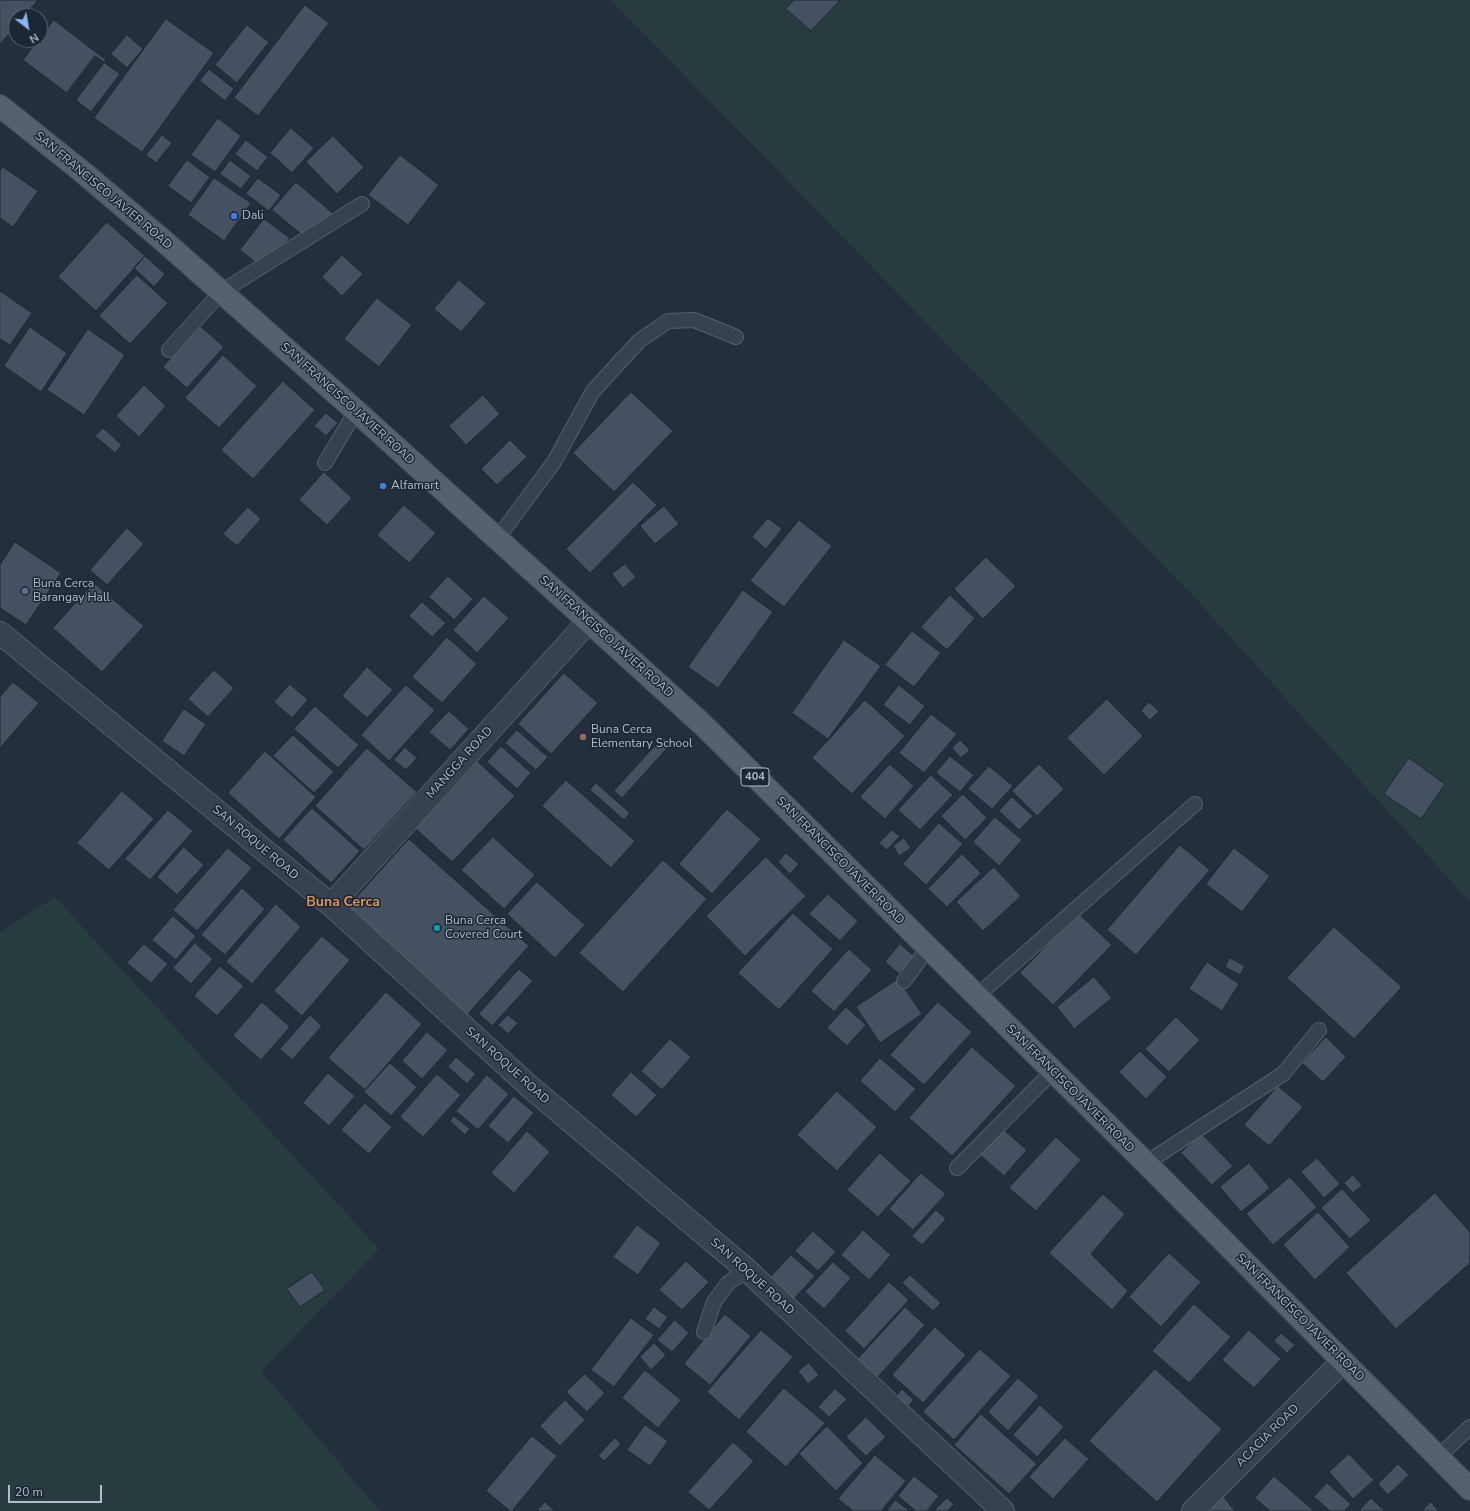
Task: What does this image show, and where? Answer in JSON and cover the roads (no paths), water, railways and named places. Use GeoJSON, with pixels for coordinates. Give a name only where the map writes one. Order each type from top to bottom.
{"type":"FeatureCollection","features":[{"type":"Feature","properties":{"kind":"main road","name":"SAN FRANCISCO JAVIER ROAD"},"geometry":{"type":"LineString","coordinates":[[0,106],[85,174],[221,292],[356,411],[701,723],[1146,1163],[1470,1489]]}},
{"type":"Feature","properties":{"kind":"street","name":"MANGGA ROAD"},"geometry":{"type":"LineString","coordinates":[[331,905],[589,621]]}},
{"type":"Feature","properties":{"kind":"street","name":"SAN ROQUE ROAD"},"geometry":{"type":"LineString","coordinates":[[0,632],[331,905],[528,1086],[747,1270],[1003,1511]]}},
{"type":"Feature","properties":{"kind":"street","name":"ACACIA ROAD"},"geometry":{"type":"LineString","coordinates":[[1193,1511],[1343,1361]]}},
{"type":"Feature","properties":{"kind":"lane"},"geometry":{"type":"LineString","coordinates":[[169,350],[221,292],[362,204]]}},
{"type":"Feature","properties":{"kind":"lane"},"geometry":{"type":"LineString","coordinates":[[497,539],[554,462],[593,391],[639,341],[668,321],[694,320],[736,336]]}},
{"type":"Feature","properties":{"kind":"lane"},"geometry":{"type":"LineString","coordinates":[[324,462],[356,411]]}},
{"type":"Feature","properties":{"kind":"lane"},"geometry":{"type":"LineString","coordinates":[[977,996],[1195,804]]}},
{"type":"Feature","properties":{"kind":"lane"},"geometry":{"type":"LineString","coordinates":[[904,981],[928,948]]}},
{"type":"Feature","properties":{"kind":"lane"},"geometry":{"type":"LineString","coordinates":[[1146,1163],[1283,1074],[1319,1030]]}},
{"type":"Feature","properties":{"kind":"lane"},"geometry":{"type":"LineString","coordinates":[[957,1168],[1053,1071]]}},
{"type":"Feature","properties":{"kind":"lane"},"geometry":{"type":"LineString","coordinates":[[704,1332],[714,1302],[728,1283],[747,1270]]}},
{"type":"Feature","properties":{"kind":"lane"},"geometry":{"type":"LineString","coordinates":[[1438,1457],[1470,1427]]}},
{"type":"Feature","properties":{"kind":"place","name":"Dali"},"geometry":{"type":"Point","coordinates":[234,216]}},
{"type":"Feature","properties":{"kind":"place","name":"Alfamart"},"geometry":{"type":"Point","coordinates":[383,486]}},
{"type":"Feature","properties":{"kind":"place","name":"Buna Cerca Barangay Hall"},"geometry":{"type":"Point","coordinates":[25,591]}},
{"type":"Feature","properties":{"kind":"place","name":"Buna Cerca Elementary School"},"geometry":{"type":"Point","coordinates":[583,737]}},
{"type":"Feature","properties":{"kind":"place","name":"Buna Cerca Covered Court"},"geometry":{"type":"Point","coordinates":[437,928]}},
{"type":"Feature","properties":{"kind":"district","name":"Buna Cerca"},"geometry":{"type":"Point","coordinates":[343,903]}}]}
